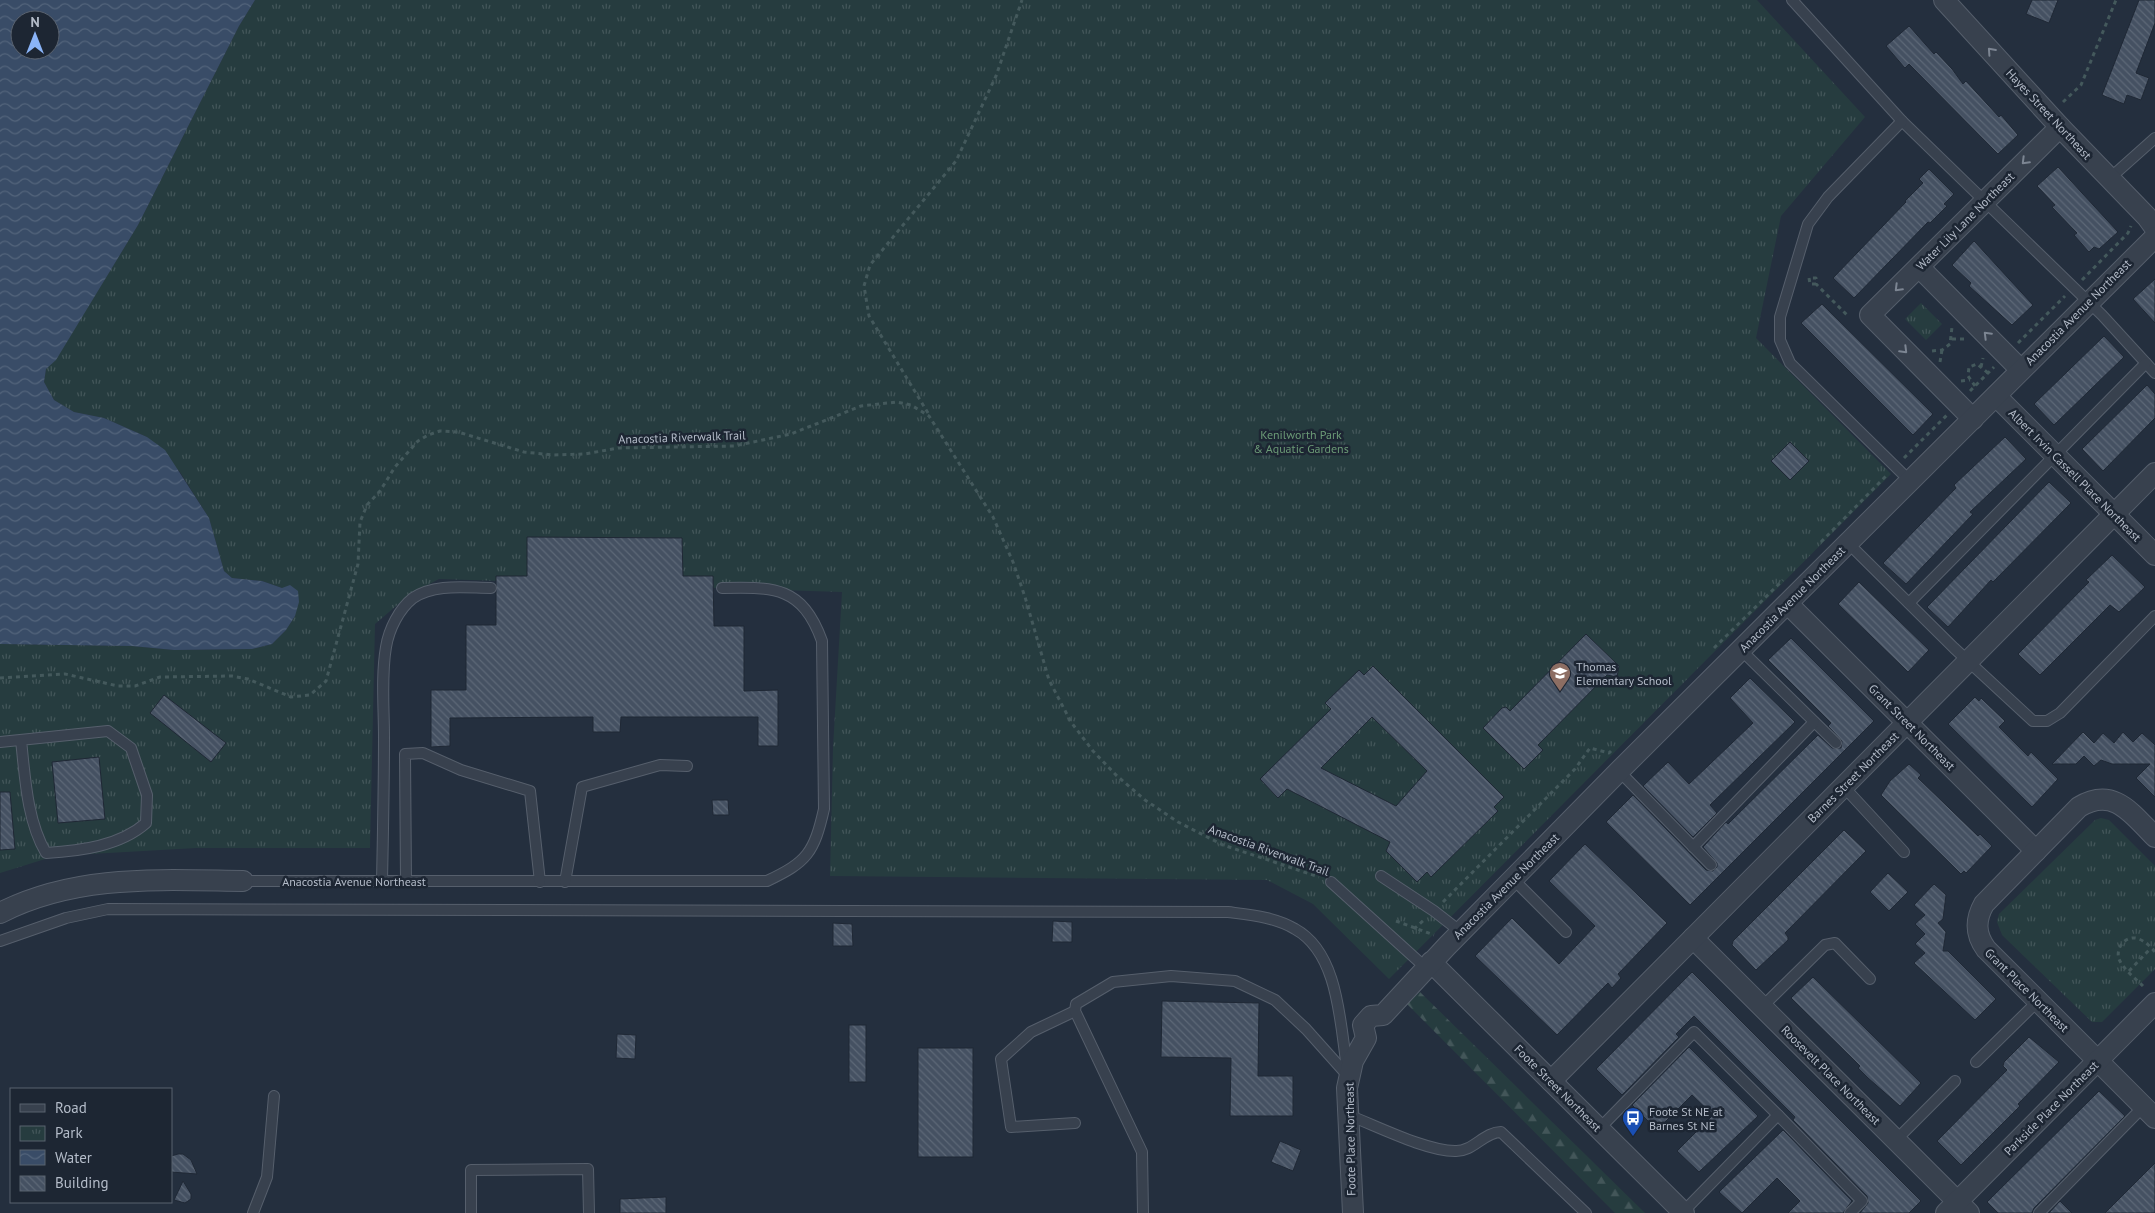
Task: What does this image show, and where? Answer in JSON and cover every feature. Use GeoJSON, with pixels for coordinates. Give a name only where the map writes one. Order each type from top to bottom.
{"type":"FeatureCollection","features":[{"type":"Feature","properties":{"kind":"street","name":"Hayes Street Northeast"},"geometry":{"type":"LineString","coordinates":[[1944,0],[2060,127],[2147,217],[2155,228]]}},
{"type":"Feature","properties":{"kind":"street","name":"Water Lily Lane Northeast"},"geometry":{"type":"LineString","coordinates":[[1973,419],[1870,315],[2060,127]]}},
{"type":"Feature","properties":{"kind":"street","name":"Anacostia Avenue Northeast"},"geometry":{"type":"LineString","coordinates":[[1428,965],[1619,771],[2155,237]]}},
{"type":"Feature","properties":{"kind":"street"},"geometry":{"type":"LineString","coordinates":[[1919,267],[2021,370]]}},
{"type":"Feature","properties":{"kind":"street","name":"Albert Irvin Cassell Place Northeast"},"geometry":{"type":"LineString","coordinates":[[1996,396],[2155,555]]}},
{"type":"Feature","properties":{"kind":"street","name":"Barnes Street Northeast"},"geometry":{"type":"LineString","coordinates":[[1551,1082],[2155,473]]}},
{"type":"Feature","properties":{"kind":"street","name":"Grant Street Northeast"},"geometry":{"type":"LineString","coordinates":[[1788,604],[2036,851]]}},
{"type":"Feature","properties":{"kind":"street","name":"Grant Place Northeast"},"geometry":{"type":"LineString","coordinates":[[2149,1112],[1986,949],[1981,941],[1977,927],[1979,912],[1984,904],[2079,807],[2097,799],[2116,802],[2124,807],[2155,837]]}},
{"type":"Feature","properties":{"kind":"street","name":"Anacostia Avenue Northeast"},"geometry":{"type":"LineString","coordinates":[[0,913],[40,896],[87,884],[150,880],[243,881]]}},
{"type":"Feature","properties":{"kind":"street","name":"Roosevelt Place Northeast"},"geometry":{"type":"LineString","coordinates":[[1693,938],[1896,1140],[1958,1209]]}},
{"type":"Feature","properties":{"kind":"street","name":"Foote Place Northeast"},"geometry":{"type":"LineString","coordinates":[[1353,1213],[1348,1114],[1349,1077],[1353,1061],[1366,1038],[1376,1037],[1382,1029],[1383,1015],[1428,965]]}},
{"type":"Feature","properties":{"kind":"street","name":"Foote Street Northeast"},"geometry":{"type":"LineString","coordinates":[[1428,965],[1551,1082],[1684,1213]]}},
{"type":"Feature","properties":{"kind":"street","name":"Parkside Place Northeast"},"geometry":{"type":"LineString","coordinates":[[1958,1209],[2155,1002]]}},
{"type":"Feature","properties":{"kind":"lane"},"geometry":{"type":"LineString","coordinates":[[1792,0],[1902,121],[2088,303],[2155,373]]}},
{"type":"Feature","properties":{"kind":"lane"},"geometry":{"type":"LineString","coordinates":[[1902,121],[1828,197],[1808,224],[1780,317],[1780,340],[1790,363],[1910,481]]}},
{"type":"Feature","properties":{"kind":"lane"},"geometry":{"type":"LineString","coordinates":[[2109,179],[2155,138]]}},
{"type":"Feature","properties":{"kind":"lane"},"geometry":{"type":"LineString","coordinates":[[1909,603],[2054,454],[2146,364]]}},
{"type":"Feature","properties":{"kind":"lane"},"geometry":{"type":"LineString","coordinates":[[1848,543],[1968,662],[2033,721],[2047,721],[2060,713],[2155,616]]}},
{"type":"Feature","properties":{"kind":"lane","name":"Anacostia Avenue Northeast"},"geometry":{"type":"LineString","coordinates":[[243,881],[767,881],[793,869],[810,852],[818,833],[824,809],[822,641],[814,620],[806,608],[786,594],[763,587],[722,588]]}},
{"type":"Feature","properties":{"kind":"lane"},"geometry":{"type":"LineString","coordinates":[[382,881],[384,680],[386,646],[392,627],[401,611],[414,598],[430,591],[445,588],[491,588]]}},
{"type":"Feature","properties":{"kind":"lane"},"geometry":{"type":"LineString","coordinates":[[1741,650],[1836,743]]}},
{"type":"Feature","properties":{"kind":"lane"},"geometry":{"type":"LineString","coordinates":[[1693,847],[1814,722]]}},
{"type":"Feature","properties":{"kind":"lane"},"geometry":{"type":"LineString","coordinates":[[0,742],[108,731],[131,748],[147,795],[146,823],[134,834],[78,852],[46,853],[38,840],[25,782],[21,740]]}},
{"type":"Feature","properties":{"kind":"lane"},"geometry":{"type":"LineString","coordinates":[[406,881],[405,754],[423,753],[461,770],[530,791],[540,882]]}},
{"type":"Feature","properties":{"kind":"lane"},"geometry":{"type":"LineString","coordinates":[[565,882],[582,787],[660,765],[687,766]]}},
{"type":"Feature","properties":{"kind":"lane"},"geometry":{"type":"LineString","coordinates":[[1619,771],[1711,866]]}},
{"type":"Feature","properties":{"kind":"lane"},"geometry":{"type":"LineString","coordinates":[[1844,787],[1904,852]]}},
{"type":"Feature","properties":{"kind":"lane"},"geometry":{"type":"LineString","coordinates":[[1381,876],[1434,911],[1460,932]]}},
{"type":"Feature","properties":{"kind":"lane"},"geometry":{"type":"LineString","coordinates":[[1513,879],[1566,932]]}},
{"type":"Feature","properties":{"kind":"lane"},"geometry":{"type":"LineString","coordinates":[[1331,882],[1428,965]]}},
{"type":"Feature","properties":{"kind":"lane"},"geometry":{"type":"LineString","coordinates":[[0,941],[66,918],[108,909],[1228,912],[1267,918],[1296,929],[1320,951],[1331,974],[1349,1077]]}},
{"type":"Feature","properties":{"kind":"lane"},"geometry":{"type":"LineString","coordinates":[[1762,1007],[1824,945],[1835,943],[1870,979]]}},
{"type":"Feature","properties":{"kind":"lane"},"geometry":{"type":"LineString","coordinates":[[1143,1213],[1142,1152],[1075,1011],[1076,1004],[1113,982],[1171,976],[1235,981],[1275,1000],[1306,1029],[1349,1077]]}},
{"type":"Feature","properties":{"kind":"lane"},"geometry":{"type":"LineString","coordinates":[[1976,1062],[2038,1001]]}},
{"type":"Feature","properties":{"kind":"lane"},"geometry":{"type":"LineString","coordinates":[[1075,1011],[1031,1032],[1001,1059],[1011,1126],[1075,1123]]}},
{"type":"Feature","properties":{"kind":"lane"},"geometry":{"type":"LineString","coordinates":[[1599,1129],[1694,1032],[1862,1201],[1850,1213]]}},
{"type":"Feature","properties":{"kind":"lane"},"geometry":{"type":"LineString","coordinates":[[1896,1140],[1955,1082]]}},
{"type":"Feature","properties":{"kind":"lane"},"geometry":{"type":"LineString","coordinates":[[253,1213],[267,1177],[274,1096]]}},
{"type":"Feature","properties":{"kind":"lane"},"geometry":{"type":"LineString","coordinates":[[2039,1213],[2149,1112]]}},
{"type":"Feature","properties":{"kind":"lane"},"geometry":{"type":"LineString","coordinates":[[1348,1114],[1429,1146],[1456,1152],[1465,1150],[1493,1132],[1501,1132],[1586,1213]]}},
{"type":"Feature","properties":{"kind":"lane"},"geometry":{"type":"LineString","coordinates":[[1684,1213],[1778,1115]]}},
{"type":"Feature","properties":{"kind":"lane"},"geometry":{"type":"LineString","coordinates":[[471,1213],[471,1170],[588,1169],[589,1213]]}},
{"type":"Feature","properties":{"kind":"path"},"geometry":{"type":"LineString","coordinates":[[929,416],[869,316],[864,286],[870,265],[956,162],[996,76],[1022,0]]}},
{"type":"Feature","properties":{"kind":"path"},"geometry":{"type":"LineString","coordinates":[[2063,102],[2081,85],[2116,0]]}},
{"type":"Feature","properties":{"kind":"path"},"geometry":{"type":"LineString","coordinates":[[2078,283],[2128,233],[2131,221]]}},
{"type":"Feature","properties":{"kind":"path"},"geometry":{"type":"LineString","coordinates":[[1816,284],[1850,317]]}},
{"type":"Feature","properties":{"kind":"path"},"geometry":{"type":"LineString","coordinates":[[2017,345],[2068,294]]}},
{"type":"Feature","properties":{"kind":"path"},"geometry":{"type":"LineString","coordinates":[[1925,349],[1942,350],[1950,344],[1953,334],[1950,322]]}},
{"type":"Feature","properties":{"kind":"path"},"geometry":{"type":"LineString","coordinates":[[1969,392],[2000,361]]}},
{"type":"Feature","properties":{"kind":"path"},"geometry":{"type":"LineString","coordinates":[[1975,386],[1968,376],[1969,366],[1977,364],[1988,373]]}},
{"type":"Feature","properties":{"kind":"path","name":"Anacostia Riverwalk Trail"},"geometry":{"type":"LineString","coordinates":[[0,678],[65,674],[118,686],[135,686],[160,678],[232,676],[248,679],[290,696],[310,695],[326,681],[358,564],[360,522],[367,506],[380,491],[395,467],[418,441],[440,431],[458,432],[524,452],[553,455],[585,454],[618,448],[734,446],[761,442],[791,434],[860,406],[897,402],[911,405],[929,416],[993,517],[1022,588],[1049,680],[1071,722],[1093,751],[1116,775],[1145,800],[1193,830],[1224,845],[1331,882]]}},
{"type":"Feature","properties":{"kind":"path"},"geometry":{"type":"LineString","coordinates":[[1900,462],[1947,414]]}},
{"type":"Feature","properties":{"kind":"path"},"geometry":{"type":"LineString","coordinates":[[1818,545],[1890,472]]}},
{"type":"Feature","properties":{"kind":"path"},"geometry":{"type":"LineString","coordinates":[[1712,650],[1785,577]]}},
{"type":"Feature","properties":{"kind":"path"},"geometry":{"type":"LineString","coordinates":[[1441,904],[1575,769],[1590,748],[1609,753],[1616,746]]}},
{"type":"Feature","properties":{"kind":"path"},"geometry":{"type":"LineString","coordinates":[[1414,930],[1427,917]]}},
{"type":"Feature","properties":{"kind":"path"},"geometry":{"type":"LineString","coordinates":[[1394,920],[1414,930],[1437,936]]}},
{"type":"Feature","properties":{"kind":"path"},"geometry":{"type":"LineString","coordinates":[[2143,986],[2120,962],[2118,952],[2120,945],[2128,939],[2138,939],[2155,952]]}},
{"type":"Feature","properties":{"kind":"path"},"geometry":{"type":"LineString","coordinates":[[2128,971],[2151,948]]}},
{"type":"Feature","properties":{"kind":"green space","name":"Kenilworth Park & Aquatic Gardens"},"geometry":{"type":"Polygon","coordinates":[[[255,0],[1757,0],[1865,117],[1781,216],[1756,338],[1891,474],[1389,979],[1313,904],[1267,880],[830,876],[833,748],[842,592],[439,579],[409,595],[375,624],[370,848],[196,848],[55,856],[0,873],[0,644],[132,646],[174,650],[252,649],[272,644],[286,630],[295,616],[282,588],[262,581],[232,578],[224,571],[209,518],[180,472],[147,437],[104,418],[74,412],[54,400],[44,382],[46,369],[56,359],[138,225],[239,26],[255,0]]]}},
{"type":"Feature","properties":{"kind":"green space"},"geometry":{"type":"Polygon","coordinates":[[[1921,303],[1942,324],[1926,340],[1905,319],[1921,303]]]}},
{"type":"Feature","properties":{"kind":"green space"},"geometry":{"type":"Polygon","coordinates":[[[2101,818],[2109,820],[2155,866],[2155,969],[2102,1022],[2092,1022],[2002,935],[1997,922],[1999,914],[2095,820],[2101,818]]]}},
{"type":"Feature","properties":{"kind":"green space"},"geometry":{"type":"Polygon","coordinates":[[[1420,992],[1645,1213],[1615,1213],[1407,1004],[1420,992]]]}},
{"type":"Feature","properties":{"kind":"water"},"geometry":{"type":"Polygon","coordinates":[[[0,0],[255,0],[239,26],[138,225],[56,360],[46,369],[44,382],[54,400],[74,412],[104,418],[147,437],[165,450],[209,518],[224,571],[232,578],[262,581],[282,588],[290,585],[298,591],[299,602],[295,616],[286,630],[272,644],[252,649],[174,650],[132,646],[0,644],[0,0]]]}},
{"type":"Feature","properties":{"kind":"building"},"geometry":{"type":"Polygon","coordinates":[[[2032,0],[2058,0],[2049,23],[2026,14],[2032,0]]]}},
{"type":"Feature","properties":{"kind":"building"},"geometry":{"type":"Polygon","coordinates":[[[2139,0],[2155,0],[2155,23],[2136,73],[2149,78],[2141,100],[2127,95],[2124,104],[2102,95],[2139,0]]]}},
{"type":"Feature","properties":{"kind":"building"},"geometry":{"type":"Polygon","coordinates":[[[1909,26],[1934,54],[1936,52],[1952,69],[1963,84],[1966,81],[1999,117],[2001,115],[2018,135],[1998,154],[1909,64],[1905,68],[1886,46],[1909,26]]]}},
{"type":"Feature","properties":{"kind":"building"},"geometry":{"type":"Polygon","coordinates":[[[2058,167],[2118,232],[2099,249],[2094,247],[2089,252],[2074,235],[2077,233],[2052,207],[2055,205],[2037,186],[2058,167]]]}},
{"type":"Feature","properties":{"kind":"building"},"geometry":{"type":"Polygon","coordinates":[[[1929,169],[1954,194],[1944,204],[1947,206],[1930,223],[1928,222],[1854,298],[1833,278],[1923,183],[1919,179],[1929,169]]]}},
{"type":"Feature","properties":{"kind":"building"},"geometry":{"type":"Polygon","coordinates":[[[1974,241],[2033,305],[2012,325],[1969,286],[1971,283],[1952,265],[1974,241]]]}},
{"type":"Feature","properties":{"kind":"building"},"geometry":{"type":"Polygon","coordinates":[[[2155,279],[2155,323],[2133,299],[2155,279]]]}},
{"type":"Feature","properties":{"kind":"building"},"geometry":{"type":"Polygon","coordinates":[[[1822,304],[1933,414],[1913,435],[1801,323],[1822,304]]]}},
{"type":"Feature","properties":{"kind":"building"},"geometry":{"type":"Polygon","coordinates":[[[2104,336],[2124,357],[2054,425],[2034,404],[2104,336]]]}},
{"type":"Feature","properties":{"kind":"building"},"geometry":{"type":"Polygon","coordinates":[[[2147,385],[2155,394],[2155,418],[2103,471],[2082,449],[2147,385]]]}},
{"type":"Feature","properties":{"kind":"building"},"geometry":{"type":"Polygon","coordinates":[[[2005,437],[2026,459],[1970,512],[1973,514],[1906,584],[1883,563],[1956,488],[1954,485],[2005,437]]]}},
{"type":"Feature","properties":{"kind":"building"},"geometry":{"type":"Polygon","coordinates":[[[1790,442],[1809,461],[1790,480],[1771,461],[1790,442]]]}},
{"type":"Feature","properties":{"kind":"building"},"geometry":{"type":"Polygon","coordinates":[[[2049,482],[2071,503],[1993,582],[1991,580],[1948,627],[1927,607],[2049,482]]]}},
{"type":"Feature","properties":{"kind":"building"},"geometry":{"type":"Polygon","coordinates":[[[527,537],[682,538],[683,576],[713,576],[714,626],[744,626],[744,691],[778,690],[778,746],[758,746],[758,717],[621,717],[620,732],[593,732],[593,717],[450,718],[450,746],[431,747],[431,690],[466,690],[466,625],[496,625],[496,576],[527,576],[527,537]]]}},
{"type":"Feature","properties":{"kind":"building"},"geometry":{"type":"Polygon","coordinates":[[[2112,555],[2145,587],[2119,612],[2110,605],[2040,675],[2018,654],[2089,582],[2086,580],[2112,555]]]}},
{"type":"Feature","properties":{"kind":"building"},"geometry":{"type":"Polygon","coordinates":[[[1859,582],[1929,650],[1908,672],[1838,604],[1859,582]]]}},
{"type":"Feature","properties":{"kind":"building","name":"Thomas Elementary School"},"geometry":{"type":"Polygon","coordinates":[[[1586,634],[1619,666],[1617,677],[1607,675],[1538,745],[1543,750],[1524,769],[1483,728],[1502,708],[1506,707],[1510,711],[1586,634]]]}},
{"type":"Feature","properties":{"kind":"building"},"geometry":{"type":"Polygon","coordinates":[[[1791,638],[1874,721],[1690,905],[1606,822],[1633,795],[1706,870],[1713,871],[1717,867],[1717,863],[1703,847],[1726,822],[1728,824],[1818,735],[1832,748],[1841,748],[1842,741],[1828,726],[1831,723],[1768,660],[1791,638]]]}},
{"type":"Feature","properties":{"kind":"building"},"geometry":{"type":"Polygon","coordinates":[[[1373,666],[1504,797],[1494,807],[1498,811],[1431,877],[1427,872],[1417,882],[1386,851],[1390,842],[1287,789],[1278,798],[1260,779],[1331,709],[1325,703],[1359,670],[1364,675],[1373,666]],[[1372,717],[1321,768],[1396,806],[1427,771],[1372,717]]]}},
{"type":"Feature","properties":{"kind":"building"},"geometry":{"type":"Polygon","coordinates":[[[1750,678],[1795,722],[1710,805],[1717,813],[1693,837],[1643,786],[1668,762],[1689,784],[1753,723],[1730,698],[1750,678]]]}},
{"type":"Feature","properties":{"kind":"building"},"geometry":{"type":"Polygon","coordinates":[[[164,695],[226,743],[211,762],[150,713],[164,695]]]}},
{"type":"Feature","properties":{"kind":"building"},"geometry":{"type":"Polygon","coordinates":[[[1975,697],[1979,701],[1981,698],[2005,721],[1999,727],[2028,756],[2031,752],[2058,779],[2032,807],[1948,724],[1975,697]]]}},
{"type":"Feature","properties":{"kind":"building"},"geometry":{"type":"Polygon","coordinates":[[[2083,732],[2094,743],[2103,733],[2114,743],[2123,732],[2133,742],[2142,733],[2155,745],[2155,797],[2136,778],[2150,764],[2112,764],[2101,760],[2094,766],[2084,756],[2076,764],[2052,764],[2083,732]]]}},
{"type":"Feature","properties":{"kind":"building"},"geometry":{"type":"Polygon","coordinates":[[[99,757],[105,819],[58,823],[52,762],[99,757]]]}},
{"type":"Feature","properties":{"kind":"building"},"geometry":{"type":"Polygon","coordinates":[[[1909,764],[1921,775],[1918,778],[1978,836],[1980,834],[1992,846],[1966,873],[1964,871],[1961,874],[1881,795],[1890,781],[1909,764]]]}},
{"type":"Feature","properties":{"kind":"building"},"geometry":{"type":"Polygon","coordinates":[[[0,792],[10,792],[15,849],[0,850],[0,792]]]}},
{"type":"Feature","properties":{"kind":"building"},"geometry":{"type":"Polygon","coordinates":[[[712,800],[728,800],[729,815],[713,815],[712,800]]]}},
{"type":"Feature","properties":{"kind":"building"},"geometry":{"type":"Polygon","coordinates":[[[1844,830],[1866,851],[1785,933],[1788,940],[1756,970],[1732,945],[1733,941],[1844,830]]]}},
{"type":"Feature","properties":{"kind":"building"},"geometry":{"type":"Polygon","coordinates":[[[1585,844],[1667,923],[1618,974],[1621,978],[1612,988],[1608,983],[1557,1035],[1475,956],[1512,918],[1559,964],[1595,926],[1549,881],[1585,844]]]}},
{"type":"Feature","properties":{"kind":"building"},"geometry":{"type":"Polygon","coordinates":[[[1888,873],[1908,892],[1889,911],[1870,892],[1888,873]]]}},
{"type":"Feature","properties":{"kind":"building"},"geometry":{"type":"Polygon","coordinates":[[[1934,884],[1946,895],[1943,919],[1938,923],[1946,932],[1943,951],[1948,951],[1996,999],[1975,1020],[1914,963],[1925,953],[1915,944],[1925,934],[1915,924],[1925,915],[1914,905],[1934,884]]]}},
{"type":"Feature","properties":{"kind":"building"},"geometry":{"type":"Polygon","coordinates":[[[1053,921],[1072,922],[1072,942],[1052,942],[1053,921]]]}},
{"type":"Feature","properties":{"kind":"building"},"geometry":{"type":"Polygon","coordinates":[[[833,923],[852,924],[853,946],[833,946],[833,923]]]}},
{"type":"Feature","properties":{"kind":"building"},"geometry":{"type":"Polygon","coordinates":[[[1692,972],[1921,1201],[1909,1213],[1860,1213],[1868,1203],[1867,1196],[1793,1120],[1795,1117],[1694,1016],[1676,1034],[1679,1037],[1622,1095],[1596,1069],[1692,972]]]}},
{"type":"Feature","properties":{"kind":"building"},"geometry":{"type":"Polygon","coordinates":[[[1813,977],[1921,1083],[1900,1106],[1868,1078],[1858,1068],[1860,1066],[1791,998],[1813,977]]]}},
{"type":"Feature","properties":{"kind":"building"},"geometry":{"type":"Polygon","coordinates":[[[1162,1001],[1259,1003],[1258,1076],[1293,1076],[1293,1116],[1230,1116],[1231,1058],[1161,1057],[1162,1001]]]}},
{"type":"Feature","properties":{"kind":"building"},"geometry":{"type":"Polygon","coordinates":[[[849,1025],[866,1025],[866,1082],[849,1082],[849,1025]]]}},
{"type":"Feature","properties":{"kind":"building"},"geometry":{"type":"Polygon","coordinates":[[[617,1034],[636,1035],[635,1059],[616,1058],[617,1034]]]}},
{"type":"Feature","properties":{"kind":"building"},"geometry":{"type":"Polygon","coordinates":[[[2029,1037],[2059,1062],[2018,1104],[2020,1106],[1961,1165],[1937,1141],[2007,1070],[2003,1066],[2004,1062],[2029,1037]]]}},
{"type":"Feature","properties":{"kind":"building"},"geometry":{"type":"Polygon","coordinates":[[[1689,1047],[1758,1116],[1699,1172],[1677,1151],[1713,1115],[1692,1095],[1657,1130],[1632,1105],[1689,1047]]]}},
{"type":"Feature","properties":{"kind":"building"},"geometry":{"type":"Polygon","coordinates":[[[918,1048],[973,1048],[973,1157],[918,1157],[918,1048]]]}},
{"type":"Feature","properties":{"kind":"building"},"geometry":{"type":"Polygon","coordinates":[[[2099,1091],[2125,1116],[2034,1208],[2032,1213],[1998,1213],[1987,1202],[2099,1091]]]}},
{"type":"Feature","properties":{"kind":"building"},"geometry":{"type":"Polygon","coordinates":[[[1783,1130],[1852,1201],[1843,1213],[1788,1213],[1800,1201],[1777,1178],[1742,1213],[1719,1192],[1783,1130]]]}},
{"type":"Feature","properties":{"kind":"building"},"geometry":{"type":"Polygon","coordinates":[[[1280,1141],[1301,1150],[1293,1171],[1271,1162],[1280,1141]]]}},
{"type":"Feature","properties":{"kind":"building"},"geometry":{"type":"Polygon","coordinates":[[[183,1154],[191,1160],[197,1174],[172,1172],[172,1156],[183,1154]]]}},
{"type":"Feature","properties":{"kind":"building"},"geometry":{"type":"Polygon","coordinates":[[[2155,1163],[2155,1213],[2105,1213],[2155,1163]]]}},
{"type":"Feature","properties":{"kind":"building"},"geometry":{"type":"Polygon","coordinates":[[[183,1181],[191,1194],[191,1199],[185,1203],[174,1200],[183,1181]]]}},
{"type":"Feature","properties":{"kind":"building"},"geometry":{"type":"Polygon","coordinates":[[[666,1197],[666,1213],[620,1213],[620,1199],[666,1197]]]}},
{"type":"Feature","properties":{"kind":"building"},"geometry":{"type":"Polygon","coordinates":[[[2060,1201],[2072,1213],[2049,1213],[2060,1201]]]}},
{"type":"Feature","properties":{"kind":"place","name":"Thomas Elementary School"},"geometry":{"type":"Point","coordinates":[1560,692]}},
{"type":"Feature","properties":{"kind":"place","name":"Foote St NE at Barnes St NE"},"geometry":{"type":"Point","coordinates":[1633,1137]}}]}
